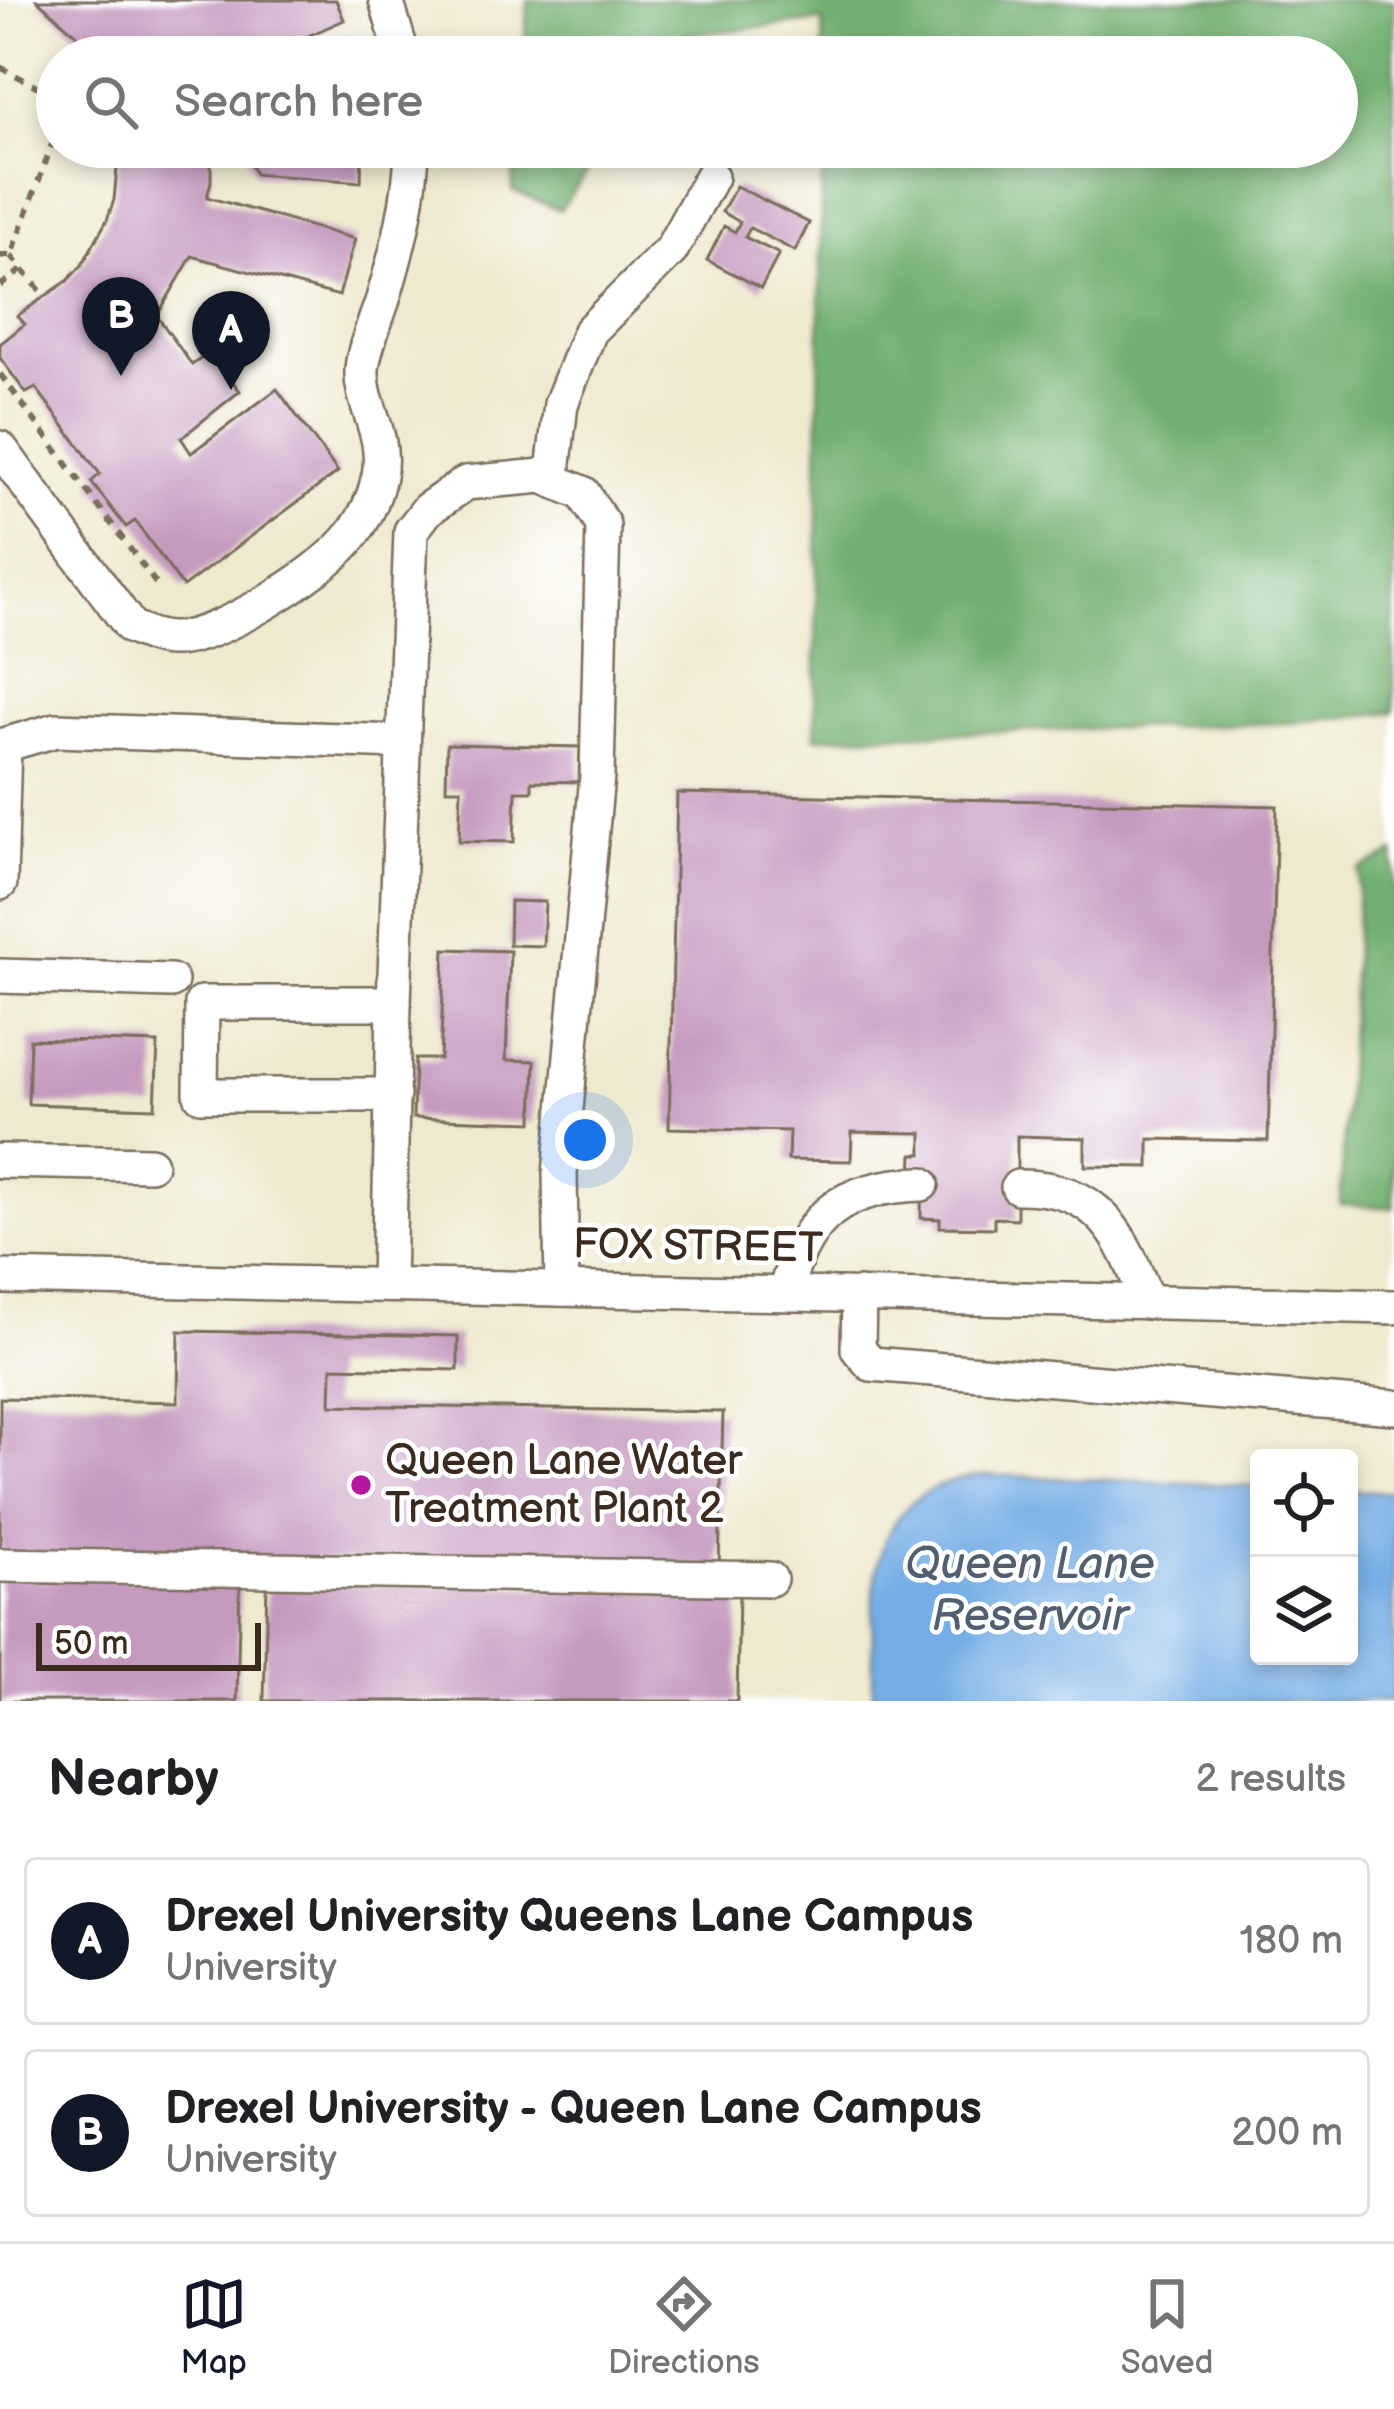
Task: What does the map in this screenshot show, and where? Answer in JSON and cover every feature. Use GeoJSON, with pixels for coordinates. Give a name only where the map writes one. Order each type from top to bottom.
{"type":"FeatureCollection","features":[{"type":"Feature","properties":{"kind":"street"},"geometry":{"type":"LineString","coordinates":[[386,0],[397,36]]}},
{"type":"Feature","properties":{"kind":"street"},"geometry":{"type":"LineString","coordinates":[[0,448],[131,627],[156,637],[176,640],[200,634],[280,592],[324,562],[362,522],[378,482],[382,455],[362,371],[397,251],[409,168]]}},
{"type":"Feature","properties":{"kind":"street"},"geometry":{"type":"LineString","coordinates":[[552,480],[561,404],[590,331],[671,250],[711,177]]}},
{"type":"Feature","properties":{"kind":"street"},"geometry":{"type":"LineString","coordinates":[[388,1285],[411,531],[428,509],[466,483],[542,476],[583,493],[603,525],[597,776],[560,1174],[562,1288]]}},
{"type":"Feature","properties":{"kind":"street"},"geometry":{"type":"LineString","coordinates":[[0,883],[4,746],[56,730],[401,742]]}},
{"type":"Feature","properties":{"kind":"street"},"geometry":{"type":"LineString","coordinates":[[0,976],[171,981]]}},
{"type":"Feature","properties":{"kind":"street"},"geometry":{"type":"LineString","coordinates":[[393,1095],[201,1095],[202,1003],[394,1003]]}},
{"type":"Feature","properties":{"kind":"street"},"geometry":{"type":"LineString","coordinates":[[0,1161],[150,1164]]}},
{"type":"Feature","properties":{"kind":"street"},"geometry":{"type":"LineString","coordinates":[[785,1293],[805,1239],[836,1205],[865,1190],[922,1184]]}},
{"type":"Feature","properties":{"kind":"street"},"geometry":{"type":"LineString","coordinates":[[1018,1187],[1044,1186],[1066,1192],[1096,1210],[1123,1241],[1147,1302]]}},
{"type":"Feature","properties":{"kind":"street","name":"FOX STREET"},"geometry":{"type":"LineString","coordinates":[[0,1277],[1394,1307]]}},
{"type":"Feature","properties":{"kind":"street"},"geometry":{"type":"LineString","coordinates":[[860,1295],[859,1349],[871,1364],[1394,1407]]}},
{"type":"Feature","properties":{"kind":"street"},"geometry":{"type":"LineString","coordinates":[[0,1565],[770,1580]]}},
{"type":"Feature","properties":{"kind":"path"},"geometry":{"type":"LineString","coordinates":[[0,67],[36,86]]}},
{"type":"Feature","properties":{"kind":"path"},"geometry":{"type":"LineString","coordinates":[[11,256],[43,168]]}},
{"type":"Feature","properties":{"kind":"path"},"geometry":{"type":"LineString","coordinates":[[0,256],[11,256],[44,296]]}},
{"type":"Feature","properties":{"kind":"path"},"geometry":{"type":"LineString","coordinates":[[0,286],[23,269]]}},
{"type":"Feature","properties":{"kind":"path"},"geometry":{"type":"LineString","coordinates":[[0,374],[160,589]]}},
{"type":"Feature","properties":{"kind":"green space"},"geometry":{"type":"Polygon","coordinates":[[[528,0],[1394,0],[1394,712],[1289,723],[815,737],[822,168],[1358,168],[1358,36],[823,36],[823,21],[684,36],[525,36],[528,0]]]}},
{"type":"Feature","properties":{"kind":"green space"},"geometry":{"type":"Polygon","coordinates":[[[514,168],[590,168],[560,210],[512,191],[514,168]]]}},
{"type":"Feature","properties":{"kind":"green space"},"geometry":{"type":"Polygon","coordinates":[[[1394,853],[1394,1208],[1340,1204],[1359,870],[1394,853]]]}},
{"type":"Feature","properties":{"kind":"water","name":"Queen Lane Reservoir"},"geometry":{"type":"Polygon","coordinates":[[[983,1475],[1250,1486],[1250,1665],[1358,1665],[1358,1490],[1394,1492],[1394,1701],[873,1701],[874,1590],[880,1556],[892,1527],[911,1503],[941,1485],[983,1475]]]}},
{"type":"Feature","properties":{"kind":"building"},"geometry":{"type":"Polygon","coordinates":[[[37,0],[336,0],[344,20],[308,36],[77,35],[37,0]]]}},
{"type":"Feature","properties":{"kind":"building"},"geometry":{"type":"Polygon","coordinates":[[[117,168],[211,168],[207,197],[355,239],[339,296],[192,256],[157,316],[192,365],[210,352],[240,391],[181,438],[191,453],[277,389],[338,472],[183,587],[135,521],[126,527],[91,482],[100,474],[36,388],[26,393],[0,358],[0,344],[25,324],[17,316],[82,265],[114,200],[117,168]]]}},
{"type":"Feature","properties":{"kind":"building"},"geometry":{"type":"Polygon","coordinates":[[[252,168],[361,168],[361,182],[255,174],[252,168]]]}},
{"type":"Feature","properties":{"kind":"building"},"geometry":{"type":"Polygon","coordinates":[[[736,186],[809,223],[795,251],[750,228],[745,237],[779,254],[761,288],[707,260],[724,226],[735,232],[740,222],[722,212],[736,186]]]}},
{"type":"Feature","properties":{"kind":"building"},"geometry":{"type":"Polygon","coordinates":[[[447,744],[580,747],[579,782],[532,781],[532,791],[516,791],[514,842],[459,841],[461,789],[446,789],[447,744]]]}},
{"type":"Feature","properties":{"kind":"building"},"geometry":{"type":"Polygon","coordinates":[[[677,793],[1277,806],[1268,1141],[1149,1139],[1149,1167],[1085,1166],[1085,1138],[1017,1136],[1017,1219],[994,1218],[994,1228],[940,1227],[940,1219],[921,1218],[922,1175],[912,1175],[913,1154],[922,1154],[922,1133],[852,1132],[851,1161],[788,1160],[789,1131],[669,1128],[677,793]]]}},
{"type":"Feature","properties":{"kind":"building"},"geometry":{"type":"Polygon","coordinates":[[[510,901],[545,902],[543,946],[509,945],[510,901]]]}},
{"type":"Feature","properties":{"kind":"building"},"geometry":{"type":"Polygon","coordinates":[[[445,949],[510,951],[506,1060],[535,1061],[533,1122],[413,1118],[415,1059],[440,1059],[445,949]]]}},
{"type":"Feature","properties":{"kind":"building"},"geometry":{"type":"Polygon","coordinates":[[[30,1039],[158,1043],[155,1108],[28,1104],[30,1039]]]}},
{"type":"Feature","properties":{"kind":"building","name":"Queen Lane Water Treatment Plant 2"},"geometry":{"type":"Polygon","coordinates":[[[179,1331],[458,1336],[458,1370],[332,1367],[331,1405],[723,1412],[719,1568],[0,1554],[0,1398],[178,1402],[179,1331]]]}},
{"type":"Feature","properties":{"kind":"building"},"geometry":{"type":"Polygon","coordinates":[[[0,1577],[240,1581],[237,1701],[0,1701],[0,1577]]]}},
{"type":"Feature","properties":{"kind":"building"},"geometry":{"type":"Polygon","coordinates":[[[267,1582],[739,1591],[737,1701],[264,1701],[267,1582]]]}},
{"type":"Feature","properties":{"kind":"place","name":"Drexel University - Queen Lane Campus"},"geometry":{"type":"Point","coordinates":[121,376]}},
{"type":"Feature","properties":{"kind":"place","name":"Drexel University Queens Lane Campus"},"geometry":{"type":"Point","coordinates":[231,390]}},
{"type":"Feature","properties":{"kind":"place","name":"Queen Lane Water Treatment Plant 2"},"geometry":{"type":"Point","coordinates":[361,1485]}}]}
